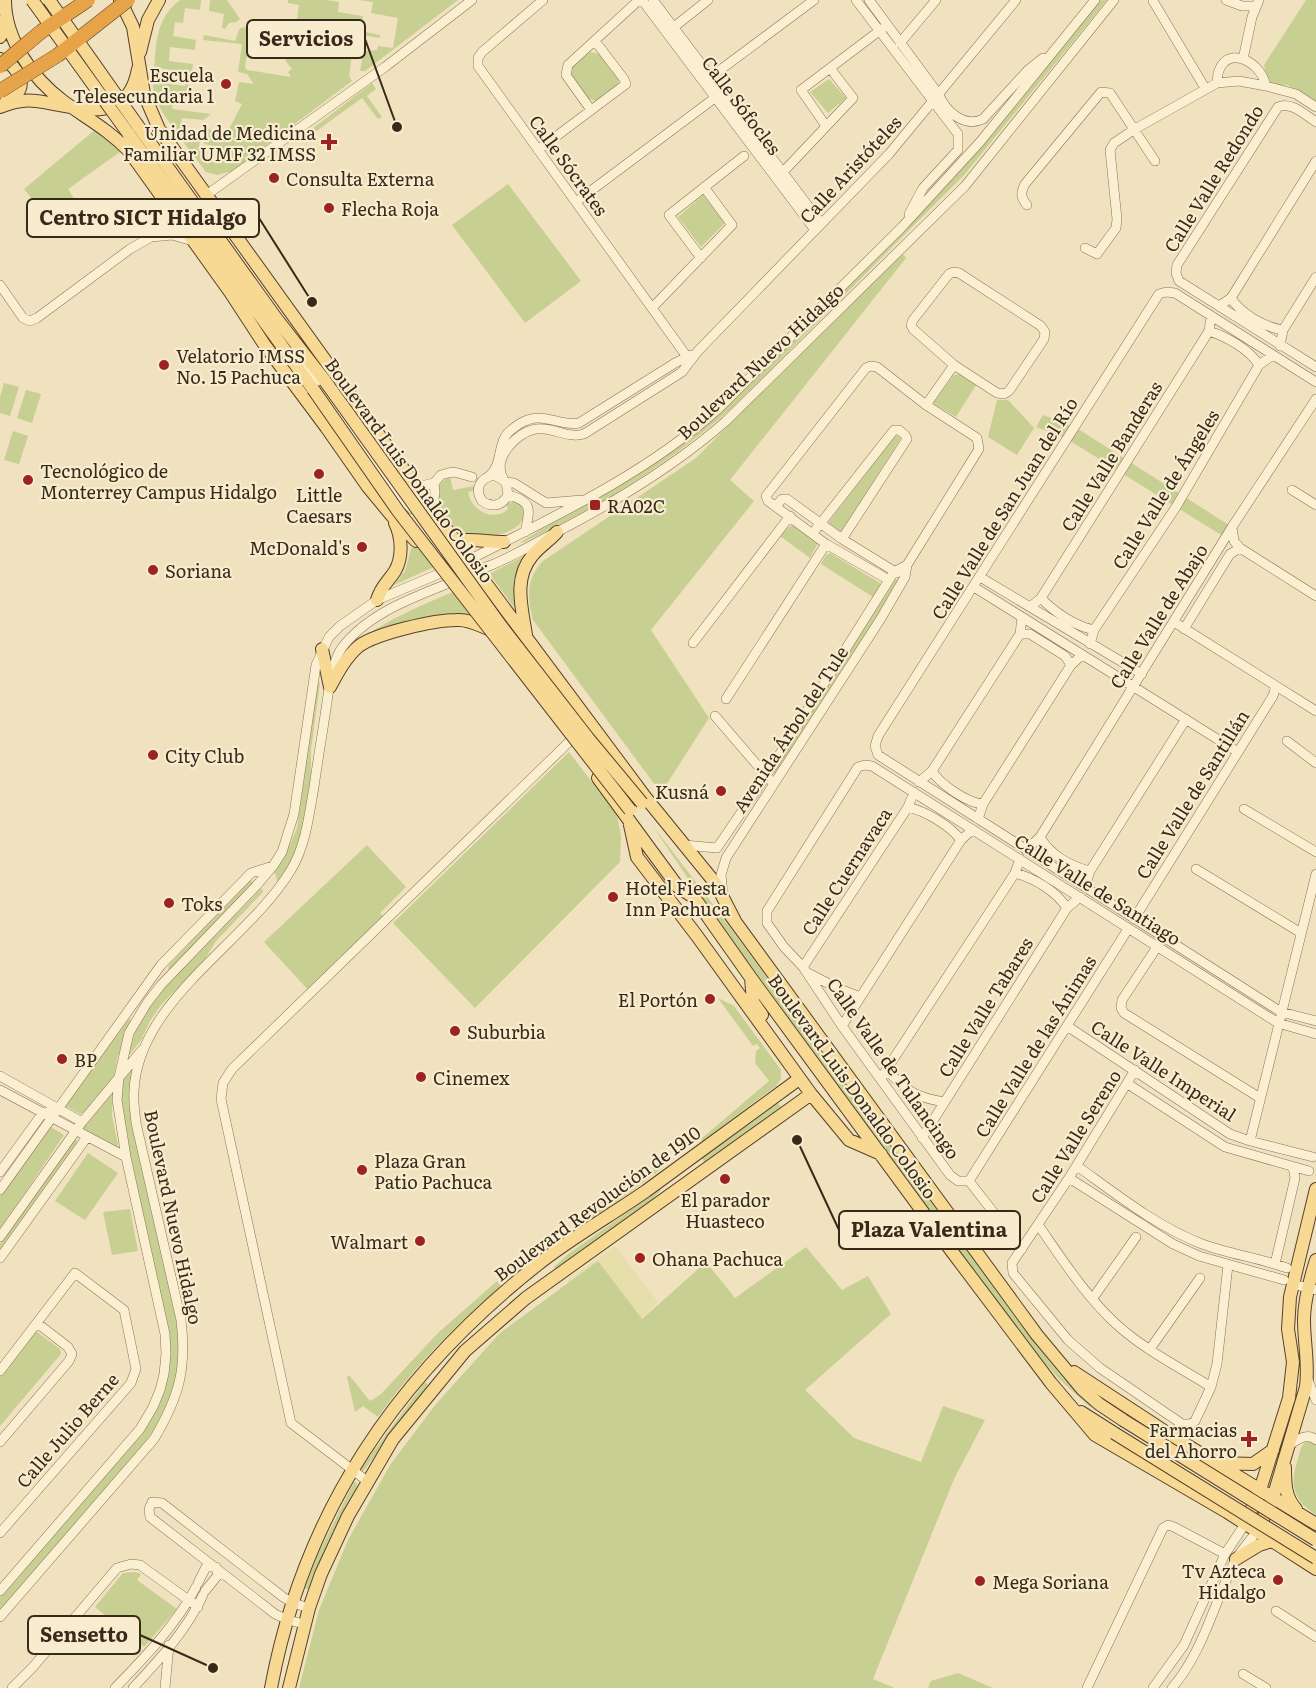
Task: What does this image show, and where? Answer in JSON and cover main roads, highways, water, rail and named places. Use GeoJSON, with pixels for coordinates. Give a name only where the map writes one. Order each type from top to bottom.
{"type":"FeatureCollection","features":[{"type":"Feature","properties":{"kind":"highway"},"geometry":{"type":"LineString","coordinates":[[0,66],[42,31],[88,0]]}},
{"type":"Feature","properties":{"kind":"highway"},"geometry":{"type":"LineString","coordinates":[[0,91],[58,55],[128,0]]}},
{"type":"Feature","properties":{"kind":"main road","name":"Boulevard Luis Donaldo Colosio"},"geometry":{"type":"LineString","coordinates":[[5,0],[6,17],[15,43],[30,68],[53,93],[109,131],[129,151],[368,487],[392,516],[446,571],[571,740],[695,898],[751,978],[1048,1379],[1095,1434],[1104,1441],[1227,1512],[1316,1558]]}},
{"type":"Feature","properties":{"kind":"main road","name":"Boulevard Luis Donaldo Colosio"},"geometry":{"type":"LineString","coordinates":[[32,0],[272,321],[287,332],[326,381],[501,626],[735,921],[1037,1335],[1082,1389],[1123,1420],[1316,1540]]}},
{"type":"Feature","properties":{"kind":"main road","name":"Boulevard Luis Donaldo Colosio"},"geometry":{"type":"LineString","coordinates":[[49,0],[272,321],[313,389],[398,511],[630,815]]}},
{"type":"Feature","properties":{"kind":"main road","name":"Boulevard Luis Donaldo Colosio"},"geometry":{"type":"LineString","coordinates":[[120,0],[133,27],[147,104],[159,129],[205,196],[456,541],[469,567],[522,632],[646,798],[716,884],[735,921]]}},
{"type":"Feature","properties":{"kind":"main road"},"geometry":{"type":"LineString","coordinates":[[0,106],[24,100],[94,111],[106,110],[116,105],[128,95],[134,84],[148,20],[159,0]]}},
{"type":"Feature","properties":{"kind":"main road"},"geometry":{"type":"LineString","coordinates":[[0,37],[6,17]]}},
{"type":"Feature","properties":{"kind":"main road"},"geometry":{"type":"LineString","coordinates":[[0,59],[10,62],[20,77],[21,84],[19,91],[0,106]]}},
{"type":"Feature","properties":{"kind":"main road"},"geometry":{"type":"LineString","coordinates":[[129,151],[126,137],[130,124],[141,119],[151,122],[159,129]]}},
{"type":"Feature","properties":{"kind":"main road"},"geometry":{"type":"LineString","coordinates":[[296,320],[309,360]]}},
{"type":"Feature","properties":{"kind":"main road"},"geometry":{"type":"LineString","coordinates":[[272,355],[313,389]]}},
{"type":"Feature","properties":{"kind":"main road"},"geometry":{"type":"LineString","coordinates":[[377,600],[381,588],[393,573],[400,554],[398,528],[392,516]]}},
{"type":"Feature","properties":{"kind":"main road"},"geometry":{"type":"LineString","coordinates":[[522,632],[520,588],[522,572],[532,556],[557,532]]}},
{"type":"Feature","properties":{"kind":"main road"},"geometry":{"type":"LineString","coordinates":[[456,541],[467,539],[504,542]]}},
{"type":"Feature","properties":{"kind":"main road"},"geometry":{"type":"LineString","coordinates":[[495,636],[495,626],[503,618],[509,619],[522,632]]}},
{"type":"Feature","properties":{"kind":"main road"},"geometry":{"type":"LineString","coordinates":[[322,649],[330,687],[350,655],[360,645],[373,638],[426,624],[458,620],[472,622],[495,636]]}},
{"type":"Feature","properties":{"kind":"main road"},"geometry":{"type":"LineString","coordinates":[[630,815],[638,857],[799,1079],[849,1140],[881,1154]]}},
{"type":"Feature","properties":{"kind":"main road"},"geometry":{"type":"LineString","coordinates":[[751,978],[753,1002],[799,1067],[799,1079]]}},
{"type":"Feature","properties":{"kind":"main road","name":"Boulevard Revolución de 1910"},"geometry":{"type":"LineString","coordinates":[[271,1688],[292,1603],[328,1512],[351,1470],[400,1399],[504,1292],[539,1263],[646,1191],[799,1079]]}},
{"type":"Feature","properties":{"kind":"main road","name":"Boulevard Revolución de 1910"},"geometry":{"type":"LineString","coordinates":[[289,1688],[304,1624],[331,1552],[367,1481],[393,1439],[450,1369],[465,1352],[526,1298],[811,1094]]}},
{"type":"Feature","properties":{"kind":"main road"},"geometry":{"type":"LineString","coordinates":[[1252,1525],[1260,1490],[1289,1398],[1293,1374],[1288,1282],[1316,1189]]}},
{"type":"Feature","properties":{"kind":"main road"},"geometry":{"type":"LineString","coordinates":[[1252,1525],[1273,1498],[1304,1396],[1307,1377],[1304,1321],[1316,1260]]}},
{"type":"Feature","properties":{"kind":"main road"},"geometry":{"type":"LineString","coordinates":[[438,1358],[450,1369]]}},
{"type":"Feature","properties":{"kind":"main road","name":"Boulevard Luis Donaldo Colosio"},"geometry":{"type":"LineString","coordinates":[[1063,1364],[1116,1401],[1214,1463],[1316,1524]]}},
{"type":"Feature","properties":{"kind":"main road","name":"Boulevard Luis Donaldo Colosio"},"geometry":{"type":"LineString","coordinates":[[1072,1407],[1316,1569]]}},
{"type":"Feature","properties":{"kind":"main road"},"geometry":{"type":"LineString","coordinates":[[1214,1463],[1253,1464],[1273,1450]]}},
{"type":"Feature","properties":{"kind":"main road"},"geometry":{"type":"LineString","coordinates":[[1230,1557],[1273,1541],[1279,1522],[1296,1512],[1285,1489],[1287,1450]]}},
{"type":"Feature","properties":{"kind":"main road"},"geometry":{"type":"LineString","coordinates":[[1227,1512],[1239,1498],[1244,1480]]}},
{"type":"Feature","properties":{"kind":"main road"},"geometry":{"type":"LineString","coordinates":[[1252,1525],[1269,1520],[1316,1547]]}},
{"type":"Feature","properties":{"kind":"place","name":"Escuela Telesecundaria 1"},"geometry":{"type":"Point","coordinates":[226,84]}},
{"type":"Feature","properties":{"kind":"place","name":"Servicios"},"geometry":{"type":"Point","coordinates":[397,127]}},
{"type":"Feature","properties":{"kind":"place","name":"Unidad de Medicina Familiar UMF 32 IMSS"},"geometry":{"type":"Point","coordinates":[329,142]}},
{"type":"Feature","properties":{"kind":"place","name":"Consulta Externa"},"geometry":{"type":"Point","coordinates":[274,178]}},
{"type":"Feature","properties":{"kind":"place","name":"Flecha Roja"},"geometry":{"type":"Point","coordinates":[329,208]}},
{"type":"Feature","properties":{"kind":"place","name":"Centro SICT Hidalgo"},"geometry":{"type":"Point","coordinates":[312,302]}},
{"type":"Feature","properties":{"kind":"place","name":"Velatorio IMSS No. 15 Pachuca"},"geometry":{"type":"Point","coordinates":[164,365]}},
{"type":"Feature","properties":{"kind":"place","name":"Little Caesars"},"geometry":{"type":"Point","coordinates":[319,474]}},
{"type":"Feature","properties":{"kind":"place","name":"Tecnológico de Monterrey Campus Hidalgo"},"geometry":{"type":"Point","coordinates":[28,480]}},
{"type":"Feature","properties":{"kind":"place","name":"RA02C"},"geometry":{"type":"Point","coordinates":[595,505]}},
{"type":"Feature","properties":{"kind":"place","name":"McDonald's"},"geometry":{"type":"Point","coordinates":[362,547]}},
{"type":"Feature","properties":{"kind":"place","name":"Soriana"},"geometry":{"type":"Point","coordinates":[153,570]}},
{"type":"Feature","properties":{"kind":"place","name":"City Club"},"geometry":{"type":"Point","coordinates":[153,755]}},
{"type":"Feature","properties":{"kind":"place","name":"Kusná"},"geometry":{"type":"Point","coordinates":[721,791]}},
{"type":"Feature","properties":{"kind":"place","name":"Hotel Fiesta Inn Pachuca"},"geometry":{"type":"Point","coordinates":[613,897]}},
{"type":"Feature","properties":{"kind":"place","name":"Toks"},"geometry":{"type":"Point","coordinates":[169,903]}},
{"type":"Feature","properties":{"kind":"place","name":"El Portón"},"geometry":{"type":"Point","coordinates":[710,999]}},
{"type":"Feature","properties":{"kind":"place","name":"Suburbia"},"geometry":{"type":"Point","coordinates":[455,1031]}},
{"type":"Feature","properties":{"kind":"place","name":"BP"},"geometry":{"type":"Point","coordinates":[62,1059]}},
{"type":"Feature","properties":{"kind":"place","name":"Cinemex"},"geometry":{"type":"Point","coordinates":[421,1077]}},
{"type":"Feature","properties":{"kind":"place","name":"Plaza Valentina"},"geometry":{"type":"Point","coordinates":[797,1140]}},
{"type":"Feature","properties":{"kind":"place","name":"Plaza Gran Patio Pachuca"},"geometry":{"type":"Point","coordinates":[362,1170]}},
{"type":"Feature","properties":{"kind":"place","name":"El parador Huasteco"},"geometry":{"type":"Point","coordinates":[725,1179]}},
{"type":"Feature","properties":{"kind":"place","name":"Walmart"},"geometry":{"type":"Point","coordinates":[420,1241]}},
{"type":"Feature","properties":{"kind":"place","name":"Ohana Pachuca"},"geometry":{"type":"Point","coordinates":[640,1258]}},
{"type":"Feature","properties":{"kind":"place","name":"Farmacias del Ahorro"},"geometry":{"type":"Point","coordinates":[1249,1439]}},
{"type":"Feature","properties":{"kind":"place","name":"Tv Azteca Hidalgo"},"geometry":{"type":"Point","coordinates":[1278,1580]}},
{"type":"Feature","properties":{"kind":"place","name":"Mega Soriana"},"geometry":{"type":"Point","coordinates":[980,1581]}},
{"type":"Feature","properties":{"kind":"place","name":"Sensetto"},"geometry":{"type":"Point","coordinates":[213,1668]}}]}
